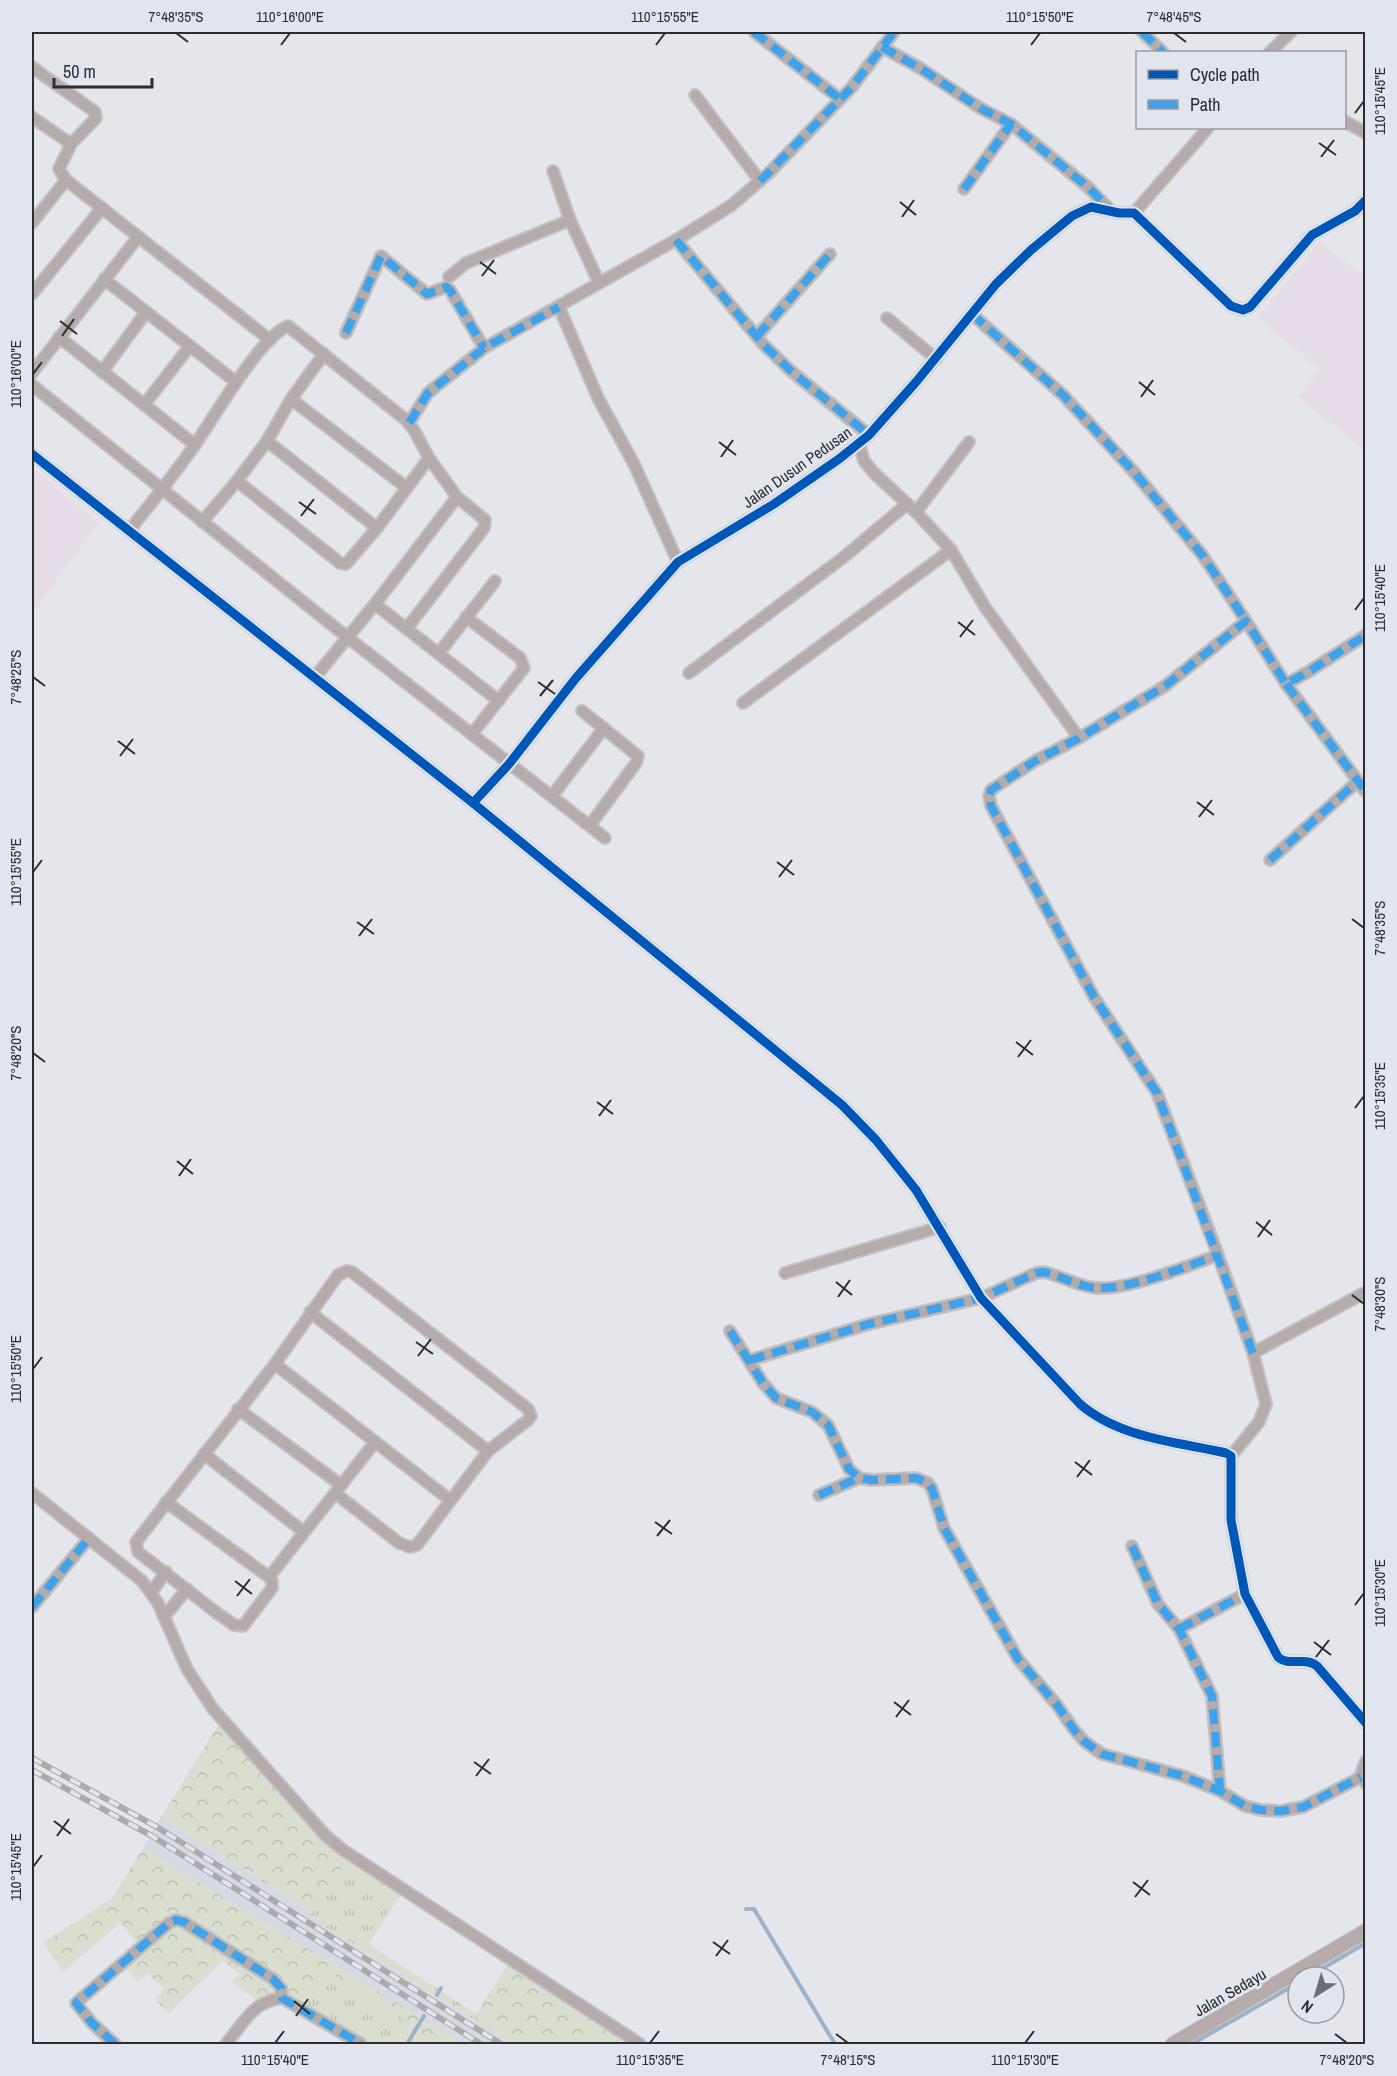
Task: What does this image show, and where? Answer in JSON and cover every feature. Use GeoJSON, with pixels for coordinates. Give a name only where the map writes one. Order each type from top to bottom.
{"type":"FeatureCollection","features":[{"type":"Feature","properties":{"kind":"street"},"geometry":{"type":"LineString","coordinates":[[754,32],[840,99]]}},
{"type":"Feature","properties":{"kind":"street"},"geometry":{"type":"LineString","coordinates":[[409,423],[428,393],[484,348],[676,240],[732,205],[760,181],[840,99],[894,32]]}},
{"type":"Feature","properties":{"kind":"street"},"geometry":{"type":"LineString","coordinates":[[1142,32],[1161,51]]}},
{"type":"Feature","properties":{"kind":"street"},"geometry":{"type":"LineString","coordinates":[[1271,51],[1291,32]]}},
{"type":"Feature","properties":{"kind":"street"},"geometry":{"type":"LineString","coordinates":[[882,47],[920,68],[980,108],[1011,124],[1089,188],[1111,210]]}},
{"type":"Feature","properties":{"kind":"street"},"geometry":{"type":"LineString","coordinates":[[32,67],[95,112],[96,118],[71,144],[59,169],[66,180],[270,340]]}},
{"type":"Feature","properties":{"kind":"street"},"geometry":{"type":"LineString","coordinates":[[695,95],[760,181]]}},
{"type":"Feature","properties":{"kind":"street"},"geometry":{"type":"LineString","coordinates":[[32,119],[71,144]]}},
{"type":"Feature","properties":{"kind":"street"},"geometry":{"type":"LineString","coordinates":[[1346,122],[1365,133]]}},
{"type":"Feature","properties":{"kind":"street"},"geometry":{"type":"LineString","coordinates":[[964,189],[1011,124]]}},
{"type":"Feature","properties":{"kind":"street"},"geometry":{"type":"LineString","coordinates":[[1207,129],[1134,213],[1231,306],[1244,310],[1250,307],[1312,235],[1355,211],[1365,200]]}},
{"type":"Feature","properties":{"kind":"street"},"geometry":{"type":"LineString","coordinates":[[553,171],[570,220],[599,283]]}},
{"type":"Feature","properties":{"kind":"street"},"geometry":{"type":"LineString","coordinates":[[32,223],[66,180]]}},
{"type":"Feature","properties":{"kind":"street","name":"Jalan Dusun Pedusan"},"geometry":{"type":"LineString","coordinates":[[473,803],[509,764],[576,678],[678,562],[774,504],[869,435],[936,359],[996,284],[1031,250],[1072,216],[1091,207],[1134,213]]}},
{"type":"Feature","properties":{"kind":"street"},"geometry":{"type":"LineString","coordinates":[[32,294],[102,208]]}},
{"type":"Feature","properties":{"kind":"street"},"geometry":{"type":"LineString","coordinates":[[449,277],[466,263],[570,220]]}},
{"type":"Feature","properties":{"kind":"street"},"geometry":{"type":"LineString","coordinates":[[32,373],[138,237]]}},
{"type":"Feature","properties":{"kind":"street"},"geometry":{"type":"LineString","coordinates":[[676,240],[757,336],[791,371],[869,435]]}},
{"type":"Feature","properties":{"kind":"street"},"geometry":{"type":"LineString","coordinates":[[757,336],[830,254]]}},
{"type":"Feature","properties":{"kind":"street"},"geometry":{"type":"LineString","coordinates":[[346,333],[381,256],[428,294],[446,287],[450,290],[484,348]]}},
{"type":"Feature","properties":{"kind":"street"},"geometry":{"type":"LineString","coordinates":[[104,279],[236,382]]}},
{"type":"Feature","properties":{"kind":"street"},"geometry":{"type":"LineString","coordinates":[[559,306],[598,398],[634,464],[678,562]]}},
{"type":"Feature","properties":{"kind":"street"},"geometry":{"type":"LineString","coordinates":[[102,372],[146,312]]}},
{"type":"Feature","properties":{"kind":"street"},"geometry":{"type":"LineString","coordinates":[[972,314],[1064,396],[1134,472],[1203,556],[1286,684],[1365,792]]}},
{"type":"Feature","properties":{"kind":"street"},"geometry":{"type":"LineString","coordinates":[[887,318],[936,359]]}},
{"type":"Feature","properties":{"kind":"street"},"geometry":{"type":"LineString","coordinates":[[129,531],[195,445],[236,382],[270,340],[288,326],[409,423],[429,458],[457,497],[485,520],[484,528],[407,628]]}},
{"type":"Feature","properties":{"kind":"street"},"geometry":{"type":"LineString","coordinates":[[59,337],[195,445]]}},
{"type":"Feature","properties":{"kind":"street"},"geometry":{"type":"LineString","coordinates":[[144,405],[190,346]]}},
{"type":"Feature","properties":{"kind":"street"},"geometry":{"type":"LineString","coordinates":[[202,522],[267,441],[291,399],[324,354]]}},
{"type":"Feature","properties":{"kind":"street"},"geometry":{"type":"LineString","coordinates":[[32,385],[347,637],[605,838]]}},
{"type":"Feature","properties":{"kind":"street"},"geometry":{"type":"LineString","coordinates":[[291,399],[406,488]]}},
{"type":"Feature","properties":{"kind":"street"},"geometry":{"type":"LineString","coordinates":[[267,441],[377,528]]}},
{"type":"Feature","properties":{"kind":"street"},"geometry":{"type":"LineString","coordinates":[[916,512],[969,442]]}},
{"type":"Feature","properties":{"kind":"street"},"geometry":{"type":"LineString","coordinates":[[859,443],[864,461],[875,474],[916,512],[951,550],[985,607],[1079,738]]}},
{"type":"Feature","properties":{"kind":"street"},"geometry":{"type":"LineString","coordinates":[[32,454],[473,803],[842,1105],[899,1167],[939,1227],[981,1298],[1093,1416],[1136,1433],[1226,1453],[1232,1458]]}},
{"type":"Feature","properties":{"kind":"street"},"geometry":{"type":"LineString","coordinates":[[237,481],[343,564],[349,563],[429,458]]}},
{"type":"Feature","properties":{"kind":"street"},"geometry":{"type":"LineString","coordinates":[[315,677],[375,604],[457,497]]}},
{"type":"Feature","properties":{"kind":"street"},"geometry":{"type":"LineString","coordinates":[[689,673],[844,557],[907,504]]}},
{"type":"Feature","properties":{"kind":"street"},"geometry":{"type":"LineString","coordinates":[[743,703],[951,550]]}},
{"type":"Feature","properties":{"kind":"street"},"geometry":{"type":"LineString","coordinates":[[439,653],[495,581]]}},
{"type":"Feature","properties":{"kind":"street"},"geometry":{"type":"LineString","coordinates":[[375,604],[499,701]]}},
{"type":"Feature","properties":{"kind":"street"},"geometry":{"type":"LineString","coordinates":[[466,617],[520,658],[523,663],[522,672],[472,734]]}},
{"type":"Feature","properties":{"kind":"street"},"geometry":{"type":"LineString","coordinates":[[1246,621],[1165,686],[1079,738],[1035,761],[991,790],[990,801],[1094,997],[1157,1093],[1253,1353],[1265,1398],[1265,1410],[1259,1422],[1232,1458],[1231,1520],[1245,1594],[1278,1657],[1286,1662],[1308,1661],[1317,1665],[1365,1724]]}},
{"type":"Feature","properties":{"kind":"street"},"geometry":{"type":"LineString","coordinates":[[1286,684],[1365,634]]}},
{"type":"Feature","properties":{"kind":"street"},"geometry":{"type":"LineString","coordinates":[[582,711],[637,754],[638,760],[590,825]]}},
{"type":"Feature","properties":{"kind":"street"},"geometry":{"type":"LineString","coordinates":[[552,796],[604,728]]}},
{"type":"Feature","properties":{"kind":"street"},"geometry":{"type":"LineString","coordinates":[[1270,860],[1358,781]]}},
{"type":"Feature","properties":{"kind":"street"},"geometry":{"type":"LineString","coordinates":[[785,1273],[939,1227]]}},
{"type":"Feature","properties":{"kind":"street"},"geometry":{"type":"LineString","coordinates":[[752,1359],[869,1324],[981,1298],[1044,1272],[1097,1288],[1118,1287],[1218,1255]]}},
{"type":"Feature","properties":{"kind":"street"},"geometry":{"type":"LineString","coordinates":[[166,1502],[272,1581],[272,1588],[247,1623],[239,1627],[217,1613],[138,1552],[135,1542],[238,1409],[275,1364],[310,1312],[342,1271],[352,1272],[528,1409],[531,1416],[488,1451],[417,1545],[410,1547],[399,1543],[338,1489],[238,1409]]}},
{"type":"Feature","properties":{"kind":"street"},"geometry":{"type":"LineString","coordinates":[[1253,1353],[1365,1292]]}},
{"type":"Feature","properties":{"kind":"street"},"geometry":{"type":"LineString","coordinates":[[310,1312],[488,1451]]}},
{"type":"Feature","properties":{"kind":"street"},"geometry":{"type":"LineString","coordinates":[[730,1331],[752,1359],[763,1383],[776,1398],[812,1412],[828,1425],[849,1469],[859,1478]]}},
{"type":"Feature","properties":{"kind":"street"},"geometry":{"type":"LineString","coordinates":[[275,1364],[450,1500]]}},
{"type":"Feature","properties":{"kind":"street"},"geometry":{"type":"LineString","coordinates":[[269,1577],[375,1442]]}},
{"type":"Feature","properties":{"kind":"street"},"geometry":{"type":"LineString","coordinates":[[204,1454],[304,1532]]}},
{"type":"Feature","properties":{"kind":"street"},"geometry":{"type":"LineString","coordinates":[[819,1495],[859,1478],[871,1480],[916,1478],[928,1483],[932,1488],[944,1528],[1018,1659],[1085,1742],[1102,1754],[1183,1776],[1220,1791],[1245,1806],[1281,1811],[1303,1807],[1363,1780],[1365,1761]]}},
{"type":"Feature","properties":{"kind":"street"},"geometry":{"type":"LineString","coordinates":[[32,1493],[129,1569],[151,1593],[187,1670],[213,1709],[326,1836],[343,1850],[640,2044]]}},
{"type":"Feature","properties":{"kind":"street"},"geometry":{"type":"LineString","coordinates":[[32,1607],[88,1538]]}},
{"type":"Feature","properties":{"kind":"street"},"geometry":{"type":"LineString","coordinates":[[1132,1546],[1158,1604],[1179,1629],[1212,1696],[1220,1791]]}},
{"type":"Feature","properties":{"kind":"street"},"geometry":{"type":"LineString","coordinates":[[151,1593],[166,1572]]}},
{"type":"Feature","properties":{"kind":"street"},"geometry":{"type":"LineString","coordinates":[[164,1617],[187,1589]]}},
{"type":"Feature","properties":{"kind":"street"},"geometry":{"type":"LineString","coordinates":[[1179,1629],[1245,1594]]}},
{"type":"Feature","properties":{"kind":"street"},"geometry":{"type":"LineString","coordinates":[[115,2044],[92,2023],[76,2003],[169,1923],[176,1920],[184,1922],[273,1980],[281,1988],[282,1998]]}},
{"type":"Feature","properties":{"kind":"street","name":"Jalan Sedayu"},"geometry":{"type":"LineString","coordinates":[[1173,2044],[1365,1931]]}},
{"type":"Feature","properties":{"kind":"street"},"geometry":{"type":"LineString","coordinates":[[226,2044],[258,2006],[269,1999],[282,1998],[361,2044]]}},
{"type":"Feature","properties":{"kind":"shaded area"},"geometry":{"type":"Polygon","coordinates":[[[1319,242],[1365,277],[1365,451],[1298,397],[1320,369],[1257,318],[1319,242]]]}},
{"type":"Feature","properties":{"kind":"shaded area"},"geometry":{"type":"Polygon","coordinates":[[[32,467],[99,523],[32,613],[32,467]]]}},
{"type":"Feature","properties":{"kind":"shaded area"},"geometry":{"type":"Polygon","coordinates":[[[161,1817],[312,1913],[310,1916],[512,2044],[463,2044],[143,1848],[161,1817]]]}},
{"type":"Feature","properties":{"kind":"green space"},"geometry":{"type":"Polygon","coordinates":[[[219,1724],[348,1859],[312,1913],[161,1817],[219,1724]]]}},
{"type":"Feature","properties":{"kind":"green space"},"geometry":{"type":"Polygon","coordinates":[[[143,1848],[463,2044],[401,2044],[413,2025],[327,1971],[305,2005],[292,1997],[276,1993],[256,2000],[232,1982],[239,1974],[223,1961],[168,2014],[155,1999],[164,1989],[147,1973],[138,1982],[122,1965],[142,1948],[120,1923],[63,1972],[43,1943],[112,1898],[143,1848]]]}},
{"type":"Feature","properties":{"kind":"green space"},"geometry":{"type":"Polygon","coordinates":[[[348,1859],[401,1894],[369,1944],[476,2014],[473,2019],[309,1916],[348,1859]]]}},
{"type":"Feature","properties":{"kind":"green space"},"geometry":{"type":"Polygon","coordinates":[[[508,1964],[620,2037],[621,2044],[512,2044],[473,2019],[508,1964]]]}},
{"type":"Feature","properties":{"kind":"green space"},"geometry":{"type":"Polygon","coordinates":[[[327,1970],[413,2025],[401,2044],[368,2044],[305,2005],[327,1970]]]}},
{"type":"Feature","properties":{"kind":"waterway"},"geometry":{"type":"LineString","coordinates":[[746,1909],[754,1909],[835,2044]]}},
{"type":"Feature","properties":{"kind":"waterway"},"geometry":{"type":"LineString","coordinates":[[1328,1965],[1366,1943]]}},
{"type":"Feature","properties":{"kind":"waterway"},"geometry":{"type":"LineString","coordinates":[[437,1995],[441,1988]]}},
{"type":"Feature","properties":{"kind":"waterway"},"geometry":{"type":"LineString","coordinates":[[1192,2044],[1286,1990]]}},
{"type":"Feature","properties":{"kind":"waterway"},"geometry":{"type":"LineString","coordinates":[[407,2044],[424,2016]]}},
{"type":"Feature","properties":{"kind":"railway"},"geometry":{"type":"LineString","coordinates":[[32,1758],[157,1827],[501,2044]]}},
{"type":"Feature","properties":{"kind":"railway"},"geometry":{"type":"LineString","coordinates":[[32,1770],[152,1836],[481,2044]]}},
{"type":"Feature","properties":{"kind":"marked path"},"geometry":{"type":"LineString","coordinates":[[754,32],[840,99]]}},
{"type":"Feature","properties":{"kind":"marked path"},"geometry":{"type":"LineString","coordinates":[[760,181],[852,87],[894,32]]}},
{"type":"Feature","properties":{"kind":"marked path"},"geometry":{"type":"LineString","coordinates":[[1142,32],[1162,51]]}},
{"type":"Feature","properties":{"kind":"marked path"},"geometry":{"type":"LineString","coordinates":[[882,47],[920,68],[980,108],[1011,124],[1089,188],[1111,210]]}},
{"type":"Feature","properties":{"kind":"marked path"},"geometry":{"type":"LineString","coordinates":[[964,189],[1011,124]]}},
{"type":"Feature","properties":{"kind":"marked path"},"geometry":{"type":"LineString","coordinates":[[676,240],[763,344],[791,371],[869,435]]}},
{"type":"Feature","properties":{"kind":"marked path"},"geometry":{"type":"LineString","coordinates":[[757,336],[830,254]]}},
{"type":"Feature","properties":{"kind":"marked path"},"geometry":{"type":"LineString","coordinates":[[346,333],[381,256],[427,294],[446,287],[450,290],[484,348]]}},
{"type":"Feature","properties":{"kind":"marked path"},"geometry":{"type":"LineString","coordinates":[[409,423],[428,393],[484,348],[559,307]]}},
{"type":"Feature","properties":{"kind":"marked path"},"geometry":{"type":"LineString","coordinates":[[972,314],[1064,396],[1134,472],[1203,556],[1246,621]]}},
{"type":"Feature","properties":{"kind":"marked path"},"geometry":{"type":"LineString","coordinates":[[1253,1353],[1157,1093],[1094,997],[991,806],[989,796],[991,790],[1035,761],[1079,738],[1165,686],[1246,621],[1286,684],[1366,635]]}},
{"type":"Feature","properties":{"kind":"marked path"},"geometry":{"type":"LineString","coordinates":[[1286,684],[1366,792]]}},
{"type":"Feature","properties":{"kind":"marked path"},"geometry":{"type":"LineString","coordinates":[[1270,860],[1358,781]]}},
{"type":"Feature","properties":{"kind":"marked path"},"geometry":{"type":"LineString","coordinates":[[750,1360],[869,1324],[981,1298],[1036,1273],[1044,1272],[1090,1287],[1110,1288],[1158,1276],[1218,1255]]}},
{"type":"Feature","properties":{"kind":"marked path"},"geometry":{"type":"LineString","coordinates":[[730,1331],[763,1383],[776,1398],[812,1412],[828,1425],[849,1469],[859,1478],[871,1480],[916,1478],[928,1483],[944,1528],[1018,1659],[1085,1742],[1102,1754],[1183,1776],[1220,1791],[1245,1806],[1261,1810],[1281,1811],[1303,1807],[1361,1777]]}},
{"type":"Feature","properties":{"kind":"marked path"},"geometry":{"type":"LineString","coordinates":[[819,1495],[859,1478]]}},
{"type":"Feature","properties":{"kind":"marked path"},"geometry":{"type":"LineString","coordinates":[[32,1607],[89,1538]]}},
{"type":"Feature","properties":{"kind":"marked path"},"geometry":{"type":"LineString","coordinates":[[1132,1546],[1158,1604],[1179,1629],[1212,1696],[1220,1791]]}},
{"type":"Feature","properties":{"kind":"marked path"},"geometry":{"type":"LineString","coordinates":[[1179,1629],[1245,1594]]}},
{"type":"Feature","properties":{"kind":"marked path"},"geometry":{"type":"LineString","coordinates":[[115,2044],[92,2023],[76,2003],[169,1923],[176,1920],[184,1922],[273,1979],[281,1988],[282,1998],[361,2044]]}},
{"type":"Feature","properties":{"kind":"cycle path"},"geometry":{"type":"LineString","coordinates":[[473,803],[509,764],[576,678],[678,562],[774,504],[869,435],[916,382],[996,284],[1031,250],[1072,216],[1091,207],[1119,213],[1134,213],[1231,306],[1243,310],[1250,307],[1312,235],[1355,211],[1366,200]]}},
{"type":"Feature","properties":{"kind":"cycle path"},"geometry":{"type":"LineString","coordinates":[[32,454],[473,803],[842,1105],[876,1140],[916,1190],[981,1298],[1080,1404],[1095,1415],[1130,1432],[1231,1456],[1231,1520],[1245,1594],[1278,1657],[1282,1660],[1307,1662],[1317,1666],[1366,1723]]}}]}
